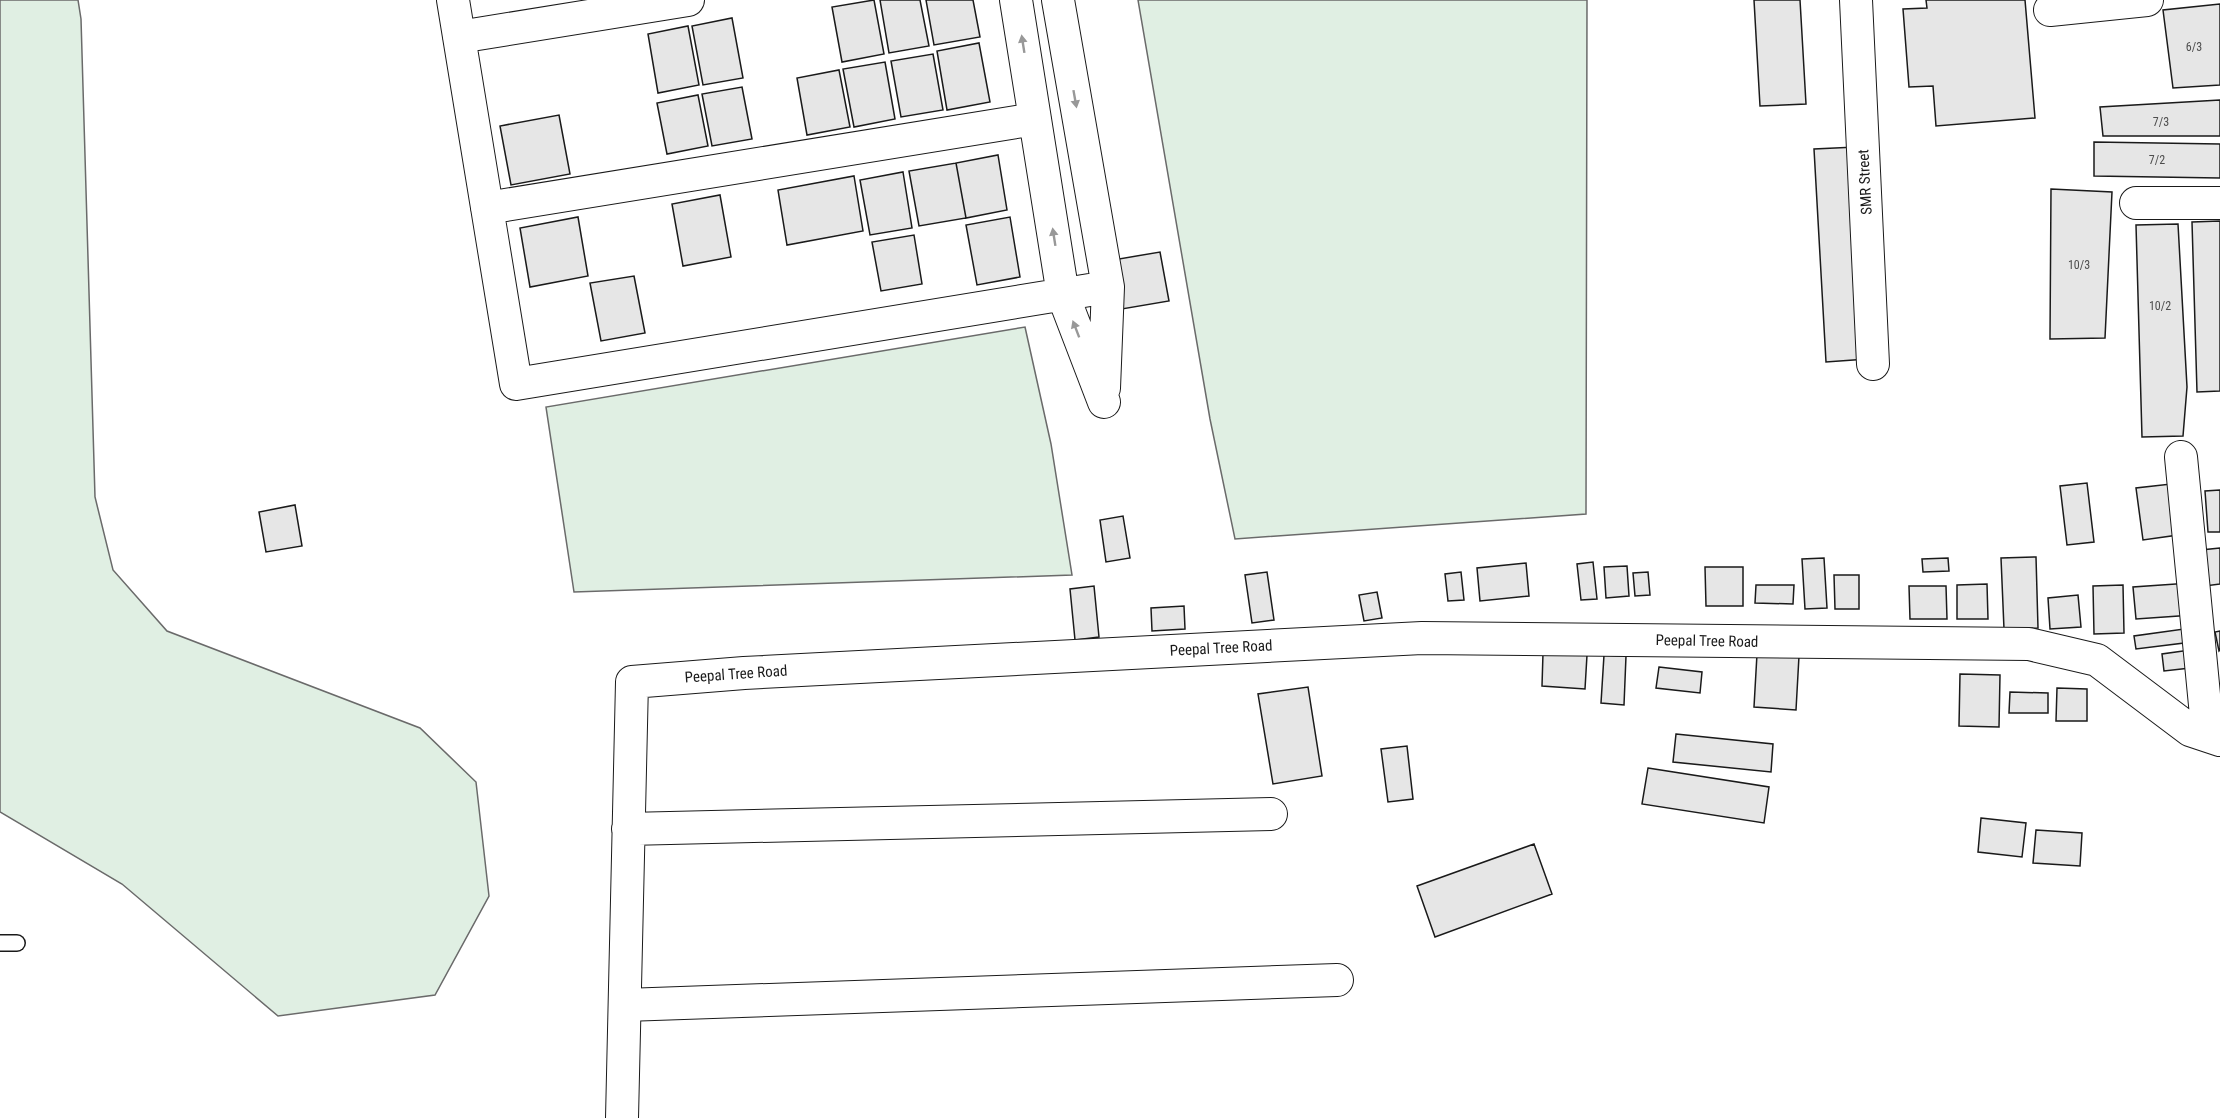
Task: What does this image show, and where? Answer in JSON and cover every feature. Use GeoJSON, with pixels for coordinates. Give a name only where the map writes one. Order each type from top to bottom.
{"type":"FeatureCollection","features":[{"type":"Feature","properties":{"kind":"street"},"geometry":{"type":"LineString","coordinates":[[453,0],[516,384],[1108,287]]}},
{"type":"Feature","properties":{"kind":"street"},"geometry":{"type":"LineString","coordinates":[[459,37],[688,0]]}},
{"type":"Feature","properties":{"kind":"street"},"geometry":{"type":"LineString","coordinates":[[1016,0],[1063,295],[1104,402],[1108,287],[1058,0]]}},
{"type":"Feature","properties":{"kind":"street","name":"SMR Street"},"geometry":{"type":"LineString","coordinates":[[1856,0],[1873,364]]}},
{"type":"Feature","properties":{"kind":"street"},"geometry":{"type":"LineString","coordinates":[[2050,10],[2147,0]]}},
{"type":"Feature","properties":{"kind":"street"},"geometry":{"type":"LineString","coordinates":[[487,208],[1035,119]]}},
{"type":"Feature","properties":{"kind":"street"},"geometry":{"type":"LineString","coordinates":[[2136,203],[2220,203]]}},
{"type":"Feature","properties":{"kind":"street"},"geometry":{"type":"LineString","coordinates":[[2181,457],[2214,738]]}},
{"type":"Feature","properties":{"kind":"street","name":"Peepal Tree Road"},"geometry":{"type":"LineString","coordinates":[[622,1118],[632,682],[744,673],[1422,638],[2028,644],[2097,660],[2190,730],[2214,738]]}},
{"type":"Feature","properties":{"kind":"street"},"geometry":{"type":"LineString","coordinates":[[628,829],[1271,814]]}},
{"type":"Feature","properties":{"kind":"street"},"geometry":{"type":"LineString","coordinates":[[625,1005],[1337,980]]}},
{"type":"Feature","properties":{"kind":"lane"},"geometry":{"type":"LineString","coordinates":[[0,944],[17,943]]}},
{"type":"Feature","properties":{"kind":"green space"},"geometry":{"type":"Polygon","coordinates":[[[0,0],[78,0],[81,19],[95,497],[113,570],[167,631],[420,728],[476,782],[489,896],[435,995],[278,1016],[122,884],[0,812],[0,0]]]}},
{"type":"Feature","properties":{"kind":"green space"},"geometry":{"type":"Polygon","coordinates":[[[1138,0],[1587,0],[1586,514],[1235,539],[1210,419],[1138,0]]]}},
{"type":"Feature","properties":{"kind":"green space"},"geometry":{"type":"Polygon","coordinates":[[[1025,327],[1051,444],[1072,575],[574,592],[546,407],[1025,327]]]}},
{"type":"Feature","properties":{"kind":"building"},"geometry":{"type":"Polygon","coordinates":[[[874,0],[884,54],[842,62],[832,7],[874,0]]]}},
{"type":"Feature","properties":{"kind":"building"},"geometry":{"type":"Polygon","coordinates":[[[880,0],[920,0],[929,46],[889,53],[880,0]]]}},
{"type":"Feature","properties":{"kind":"building"},"geometry":{"type":"Polygon","coordinates":[[[926,0],[973,0],[980,37],[934,45],[926,0]]]}},
{"type":"Feature","properties":{"kind":"building"},"geometry":{"type":"Polygon","coordinates":[[[1754,0],[1800,0],[1806,104],[1760,106],[1754,0]]]}},
{"type":"Feature","properties":{"kind":"building"},"geometry":{"type":"Polygon","coordinates":[[[1926,0],[2025,0],[2035,118],[1936,126],[1933,86],[1909,87],[1903,9],[1927,8],[1926,0]]]}},
{"type":"Feature","properties":{"kind":"building"},"geometry":{"type":"Polygon","coordinates":[[[2220,4],[2220,85],[2173,88],[2163,10],[2220,4]]]}},
{"type":"Feature","properties":{"kind":"building"},"geometry":{"type":"Polygon","coordinates":[[[732,18],[743,78],[703,85],[692,26],[732,18]]]}},
{"type":"Feature","properties":{"kind":"building"},"geometry":{"type":"Polygon","coordinates":[[[688,26],[699,85],[658,93],[648,34],[688,26]]]}},
{"type":"Feature","properties":{"kind":"building"},"geometry":{"type":"Polygon","coordinates":[[[979,43],[990,102],[947,110],[937,51],[979,43]]]}},
{"type":"Feature","properties":{"kind":"building"},"geometry":{"type":"Polygon","coordinates":[[[933,54],[943,110],[901,117],[891,61],[933,54]]]}},
{"type":"Feature","properties":{"kind":"building"},"geometry":{"type":"Polygon","coordinates":[[[885,62],[895,119],[854,127],[843,69],[885,62]]]}},
{"type":"Feature","properties":{"kind":"building"},"geometry":{"type":"Polygon","coordinates":[[[839,70],[850,127],[807,135],[797,78],[839,70]]]}},
{"type":"Feature","properties":{"kind":"building"},"geometry":{"type":"Polygon","coordinates":[[[742,87],[752,139],[712,146],[702,94],[742,87]]]}},
{"type":"Feature","properties":{"kind":"building"},"geometry":{"type":"Polygon","coordinates":[[[698,95],[708,146],[667,154],[657,103],[698,95]]]}},
{"type":"Feature","properties":{"kind":"building"},"geometry":{"type":"Polygon","coordinates":[[[2220,100],[2220,136],[2103,136],[2100,107],[2220,100]]]}},
{"type":"Feature","properties":{"kind":"building"},"geometry":{"type":"Polygon","coordinates":[[[559,115],[570,174],[511,185],[500,126],[559,115]]]}},
{"type":"Feature","properties":{"kind":"building"},"geometry":{"type":"Polygon","coordinates":[[[2094,142],[2220,144],[2220,178],[2094,176],[2094,142]]]}},
{"type":"Feature","properties":{"kind":"building"},"geometry":{"type":"Polygon","coordinates":[[[1856,147],[1867,359],[1826,362],[1814,149],[1856,147]]]}},
{"type":"Feature","properties":{"kind":"building"},"geometry":{"type":"Polygon","coordinates":[[[998,155],[1007,210],[966,218],[956,163],[998,155]]]}},
{"type":"Feature","properties":{"kind":"building"},"geometry":{"type":"Polygon","coordinates":[[[956,163],[966,218],[919,226],[909,171],[956,163]]]}},
{"type":"Feature","properties":{"kind":"building"},"geometry":{"type":"Polygon","coordinates":[[[903,172],[912,228],[870,235],[860,180],[903,172]]]}},
{"type":"Feature","properties":{"kind":"building"},"geometry":{"type":"Polygon","coordinates":[[[854,176],[863,231],[787,245],[778,190],[854,176]]]}},
{"type":"Feature","properties":{"kind":"building"},"geometry":{"type":"Polygon","coordinates":[[[2051,189],[2112,192],[2105,338],[2050,339],[2051,189]]]}},
{"type":"Feature","properties":{"kind":"building"},"geometry":{"type":"Polygon","coordinates":[[[720,195],[731,257],[683,266],[672,204],[720,195]]]}},
{"type":"Feature","properties":{"kind":"building"},"geometry":{"type":"Polygon","coordinates":[[[578,217],[588,276],[530,287],[520,228],[578,217]]]}},
{"type":"Feature","properties":{"kind":"building"},"geometry":{"type":"Polygon","coordinates":[[[1010,217],[1020,277],[977,285],[966,225],[1010,217]]]}},
{"type":"Feature","properties":{"kind":"building"},"geometry":{"type":"Polygon","coordinates":[[[2220,221],[2220,391],[2197,392],[2192,222],[2220,221]]]}},
{"type":"Feature","properties":{"kind":"building"},"geometry":{"type":"Polygon","coordinates":[[[2178,224],[2187,387],[2183,436],[2142,437],[2136,225],[2178,224]]]}},
{"type":"Feature","properties":{"kind":"building"},"geometry":{"type":"Polygon","coordinates":[[[914,235],[922,284],[881,291],[872,242],[914,235]]]}},
{"type":"Feature","properties":{"kind":"building"},"geometry":{"type":"Polygon","coordinates":[[[1160,252],[1169,301],[1116,310],[1107,261],[1160,252]]]}},
{"type":"Feature","properties":{"kind":"building"},"geometry":{"type":"Polygon","coordinates":[[[634,276],[645,333],[601,341],[590,283],[634,276]]]}},
{"type":"Feature","properties":{"kind":"building"},"geometry":{"type":"Polygon","coordinates":[[[2087,483],[2094,542],[2067,545],[2060,486],[2087,483]]]}},
{"type":"Feature","properties":{"kind":"building"},"geometry":{"type":"Polygon","coordinates":[[[2171,484],[2178,535],[2143,540],[2136,488],[2171,484]]]}},
{"type":"Feature","properties":{"kind":"building"},"geometry":{"type":"Polygon","coordinates":[[[2220,490],[2220,532],[2208,532],[2205,491],[2220,490]]]}},
{"type":"Feature","properties":{"kind":"building"},"geometry":{"type":"Polygon","coordinates":[[[295,505],[302,546],[266,552],[259,512],[295,505]]]}},
{"type":"Feature","properties":{"kind":"building"},"geometry":{"type":"Polygon","coordinates":[[[1123,516],[1130,558],[1106,562],[1100,520],[1123,516]]]}},
{"type":"Feature","properties":{"kind":"building"},"geometry":{"type":"Polygon","coordinates":[[[2220,548],[2220,584],[2205,586],[2201,550],[2220,548]]]}},
{"type":"Feature","properties":{"kind":"building"},"geometry":{"type":"Polygon","coordinates":[[[2036,557],[2038,628],[2004,629],[2001,558],[2036,557]]]}},
{"type":"Feature","properties":{"kind":"building"},"geometry":{"type":"Polygon","coordinates":[[[1824,558],[1827,608],[1805,609],[1802,559],[1824,558]]]}},
{"type":"Feature","properties":{"kind":"building"},"geometry":{"type":"Polygon","coordinates":[[[1948,558],[1949,571],[1923,572],[1922,559],[1948,558]]]}},
{"type":"Feature","properties":{"kind":"building"},"geometry":{"type":"Polygon","coordinates":[[[1593,562],[1597,599],[1581,600],[1577,564],[1593,562]]]}},
{"type":"Feature","properties":{"kind":"building"},"geometry":{"type":"Polygon","coordinates":[[[1526,563],[1529,596],[1480,601],[1477,568],[1526,563]]]}},
{"type":"Feature","properties":{"kind":"building"},"geometry":{"type":"Polygon","coordinates":[[[1627,566],[1629,596],[1606,598],[1604,567],[1627,566]]]}},
{"type":"Feature","properties":{"kind":"building"},"geometry":{"type":"Polygon","coordinates":[[[1705,567],[1743,567],[1743,606],[1706,606],[1705,567]]]}},
{"type":"Feature","properties":{"kind":"building"},"geometry":{"type":"Polygon","coordinates":[[[1267,572],[1274,620],[1252,623],[1245,575],[1267,572]]]}},
{"type":"Feature","properties":{"kind":"building"},"geometry":{"type":"Polygon","coordinates":[[[1461,572],[1464,600],[1448,601],[1445,574],[1461,572]]]}},
{"type":"Feature","properties":{"kind":"building"},"geometry":{"type":"Polygon","coordinates":[[[1648,572],[1650,595],[1635,596],[1633,573],[1648,572]]]}},
{"type":"Feature","properties":{"kind":"building"},"geometry":{"type":"Polygon","coordinates":[[[1834,575],[1859,575],[1859,609],[1835,609],[1834,575]]]}},
{"type":"Feature","properties":{"kind":"building"},"geometry":{"type":"Polygon","coordinates":[[[2190,583],[2193,615],[2136,619],[2133,587],[2190,583]]]}},
{"type":"Feature","properties":{"kind":"building"},"geometry":{"type":"Polygon","coordinates":[[[1987,584],[1988,619],[1957,619],[1957,585],[1987,584]]]}},
{"type":"Feature","properties":{"kind":"building"},"geometry":{"type":"Polygon","coordinates":[[[1756,585],[1794,585],[1793,604],[1755,603],[1756,585]]]}},
{"type":"Feature","properties":{"kind":"building"},"geometry":{"type":"Polygon","coordinates":[[[2123,585],[2124,633],[2094,634],[2093,586],[2123,585]]]}},
{"type":"Feature","properties":{"kind":"building"},"geometry":{"type":"Polygon","coordinates":[[[1094,586],[1099,637],[1075,640],[1070,589],[1094,586]]]}},
{"type":"Feature","properties":{"kind":"building"},"geometry":{"type":"Polygon","coordinates":[[[1909,586],[1946,586],[1947,619],[1910,619],[1909,586]]]}},
{"type":"Feature","properties":{"kind":"building"},"geometry":{"type":"Polygon","coordinates":[[[1377,592],[1382,618],[1364,621],[1359,595],[1377,592]]]}},
{"type":"Feature","properties":{"kind":"building"},"geometry":{"type":"Polygon","coordinates":[[[2078,595],[2081,627],[2050,629],[2048,598],[2078,595]]]}},
{"type":"Feature","properties":{"kind":"building"},"geometry":{"type":"Polygon","coordinates":[[[1184,606],[1185,629],[1152,631],[1151,608],[1184,606]]]}},
{"type":"Feature","properties":{"kind":"building"},"geometry":{"type":"Polygon","coordinates":[[[2191,628],[2192,642],[2136,649],[2134,636],[2191,628]]]}},
{"type":"Feature","properties":{"kind":"building"},"geometry":{"type":"Polygon","coordinates":[[[2220,631],[2220,650],[2219,651],[2215,632],[2220,631]]]}},
{"type":"Feature","properties":{"kind":"building"},"geometry":{"type":"Polygon","coordinates":[[[2197,649],[2199,667],[2164,671],[2162,654],[2197,649]]]}},
{"type":"Feature","properties":{"kind":"building"},"geometry":{"type":"Polygon","coordinates":[[[1543,653],[1587,655],[1585,689],[1542,686],[1543,653]]]}},
{"type":"Feature","properties":{"kind":"building"},"geometry":{"type":"Polygon","coordinates":[[[1757,654],[1799,656],[1796,710],[1754,707],[1757,654]]]}},
{"type":"Feature","properties":{"kind":"building"},"geometry":{"type":"Polygon","coordinates":[[[1604,655],[1626,656],[1624,705],[1601,703],[1604,655]]]}},
{"type":"Feature","properties":{"kind":"building"},"geometry":{"type":"Polygon","coordinates":[[[1659,667],[1702,672],[1700,693],[1656,688],[1659,667]]]}},
{"type":"Feature","properties":{"kind":"building"},"geometry":{"type":"Polygon","coordinates":[[[1960,674],[2000,675],[1999,727],[1959,726],[1960,674]]]}},
{"type":"Feature","properties":{"kind":"building"},"geometry":{"type":"Polygon","coordinates":[[[1308,687],[1322,776],[1273,784],[1258,694],[1308,687]]]}},
{"type":"Feature","properties":{"kind":"building"},"geometry":{"type":"Polygon","coordinates":[[[2057,688],[2087,689],[2087,721],[2056,721],[2057,688]]]}},
{"type":"Feature","properties":{"kind":"building"},"geometry":{"type":"Polygon","coordinates":[[[2010,692],[2048,693],[2048,713],[2009,713],[2010,692]]]}},
{"type":"Feature","properties":{"kind":"building"},"geometry":{"type":"Polygon","coordinates":[[[1676,734],[1773,744],[1771,772],[1673,762],[1676,734]]]}},
{"type":"Feature","properties":{"kind":"building"},"geometry":{"type":"Polygon","coordinates":[[[1407,746],[1413,799],[1388,802],[1381,749],[1407,746]]]}},
{"type":"Feature","properties":{"kind":"building"},"geometry":{"type":"Polygon","coordinates":[[[1648,768],[1769,787],[1764,823],[1642,804],[1648,768]]]}},
{"type":"Feature","properties":{"kind":"building"},"geometry":{"type":"Polygon","coordinates":[[[1981,818],[2026,823],[2022,857],[1978,852],[1981,818]]]}},
{"type":"Feature","properties":{"kind":"building"},"geometry":{"type":"Polygon","coordinates":[[[2036,830],[2082,833],[2080,866],[2033,863],[2036,830]]]}},
{"type":"Feature","properties":{"kind":"building"},"geometry":{"type":"Polygon","coordinates":[[[1534,844],[1552,894],[1435,937],[1417,886],[1534,844]]]}}]}
